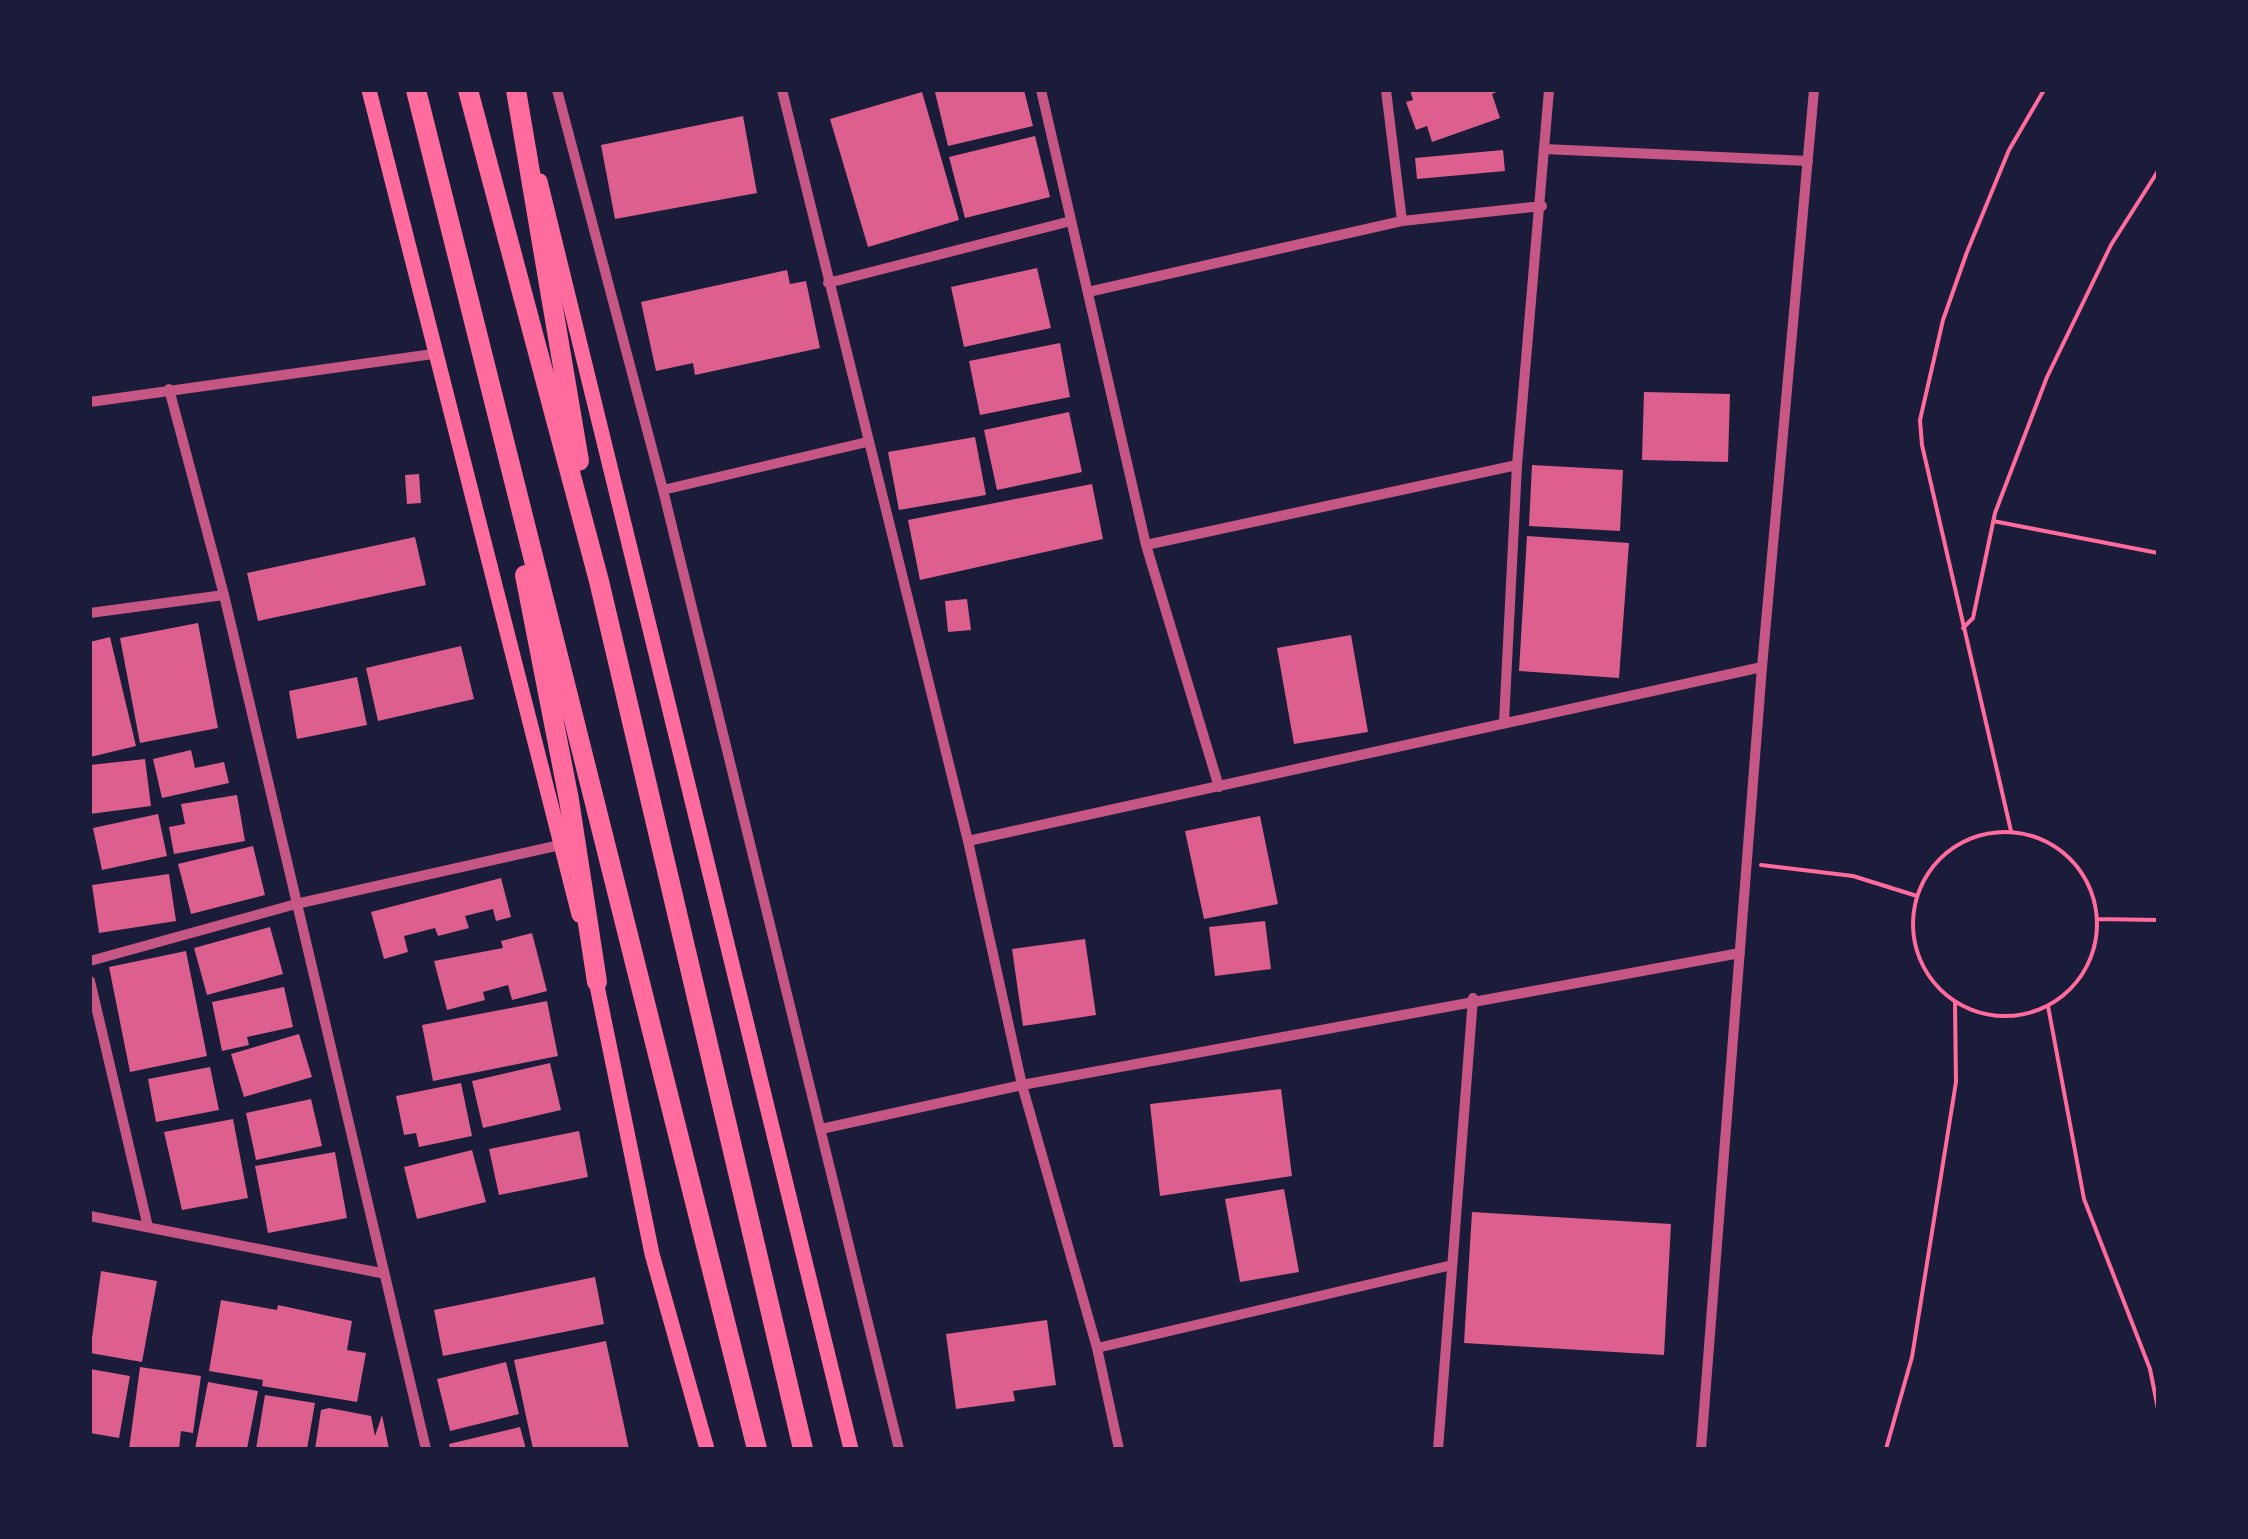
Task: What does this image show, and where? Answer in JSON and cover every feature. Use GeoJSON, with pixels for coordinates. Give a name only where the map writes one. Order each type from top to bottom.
{"type":"FeatureCollection","features":[{"type":"Feature","properties":{"kind":"highway"},"geometry":{"type":"LineString","coordinates":[[416,90],[757,1449]]}},
{"type":"Feature","properties":{"kind":"highway"},"geometry":{"type":"LineString","coordinates":[[468,90],[599,581],[803,1449]]}},
{"type":"Feature","properties":{"kind":"highway"},"geometry":{"type":"LineString","coordinates":[[517,90],[599,581]]}},
{"type":"Feature","properties":{"kind":"highway"},"geometry":{"type":"LineString","coordinates":[[486,372],[569,800],[596,982]]}},
{"type":"Feature","properties":{"kind":"main road"},"geometry":{"type":"LineString","coordinates":[[370,90],[433,354],[596,982],[652,1254],[707,1449]]}},
{"type":"Feature","properties":{"kind":"main road"},"geometry":{"type":"LineString","coordinates":[[517,90],[852,1449]]}},
{"type":"Feature","properties":{"kind":"street"},"geometry":{"type":"LineString","coordinates":[[557,90],[662,490],[899,1449]]}},
{"type":"Feature","properties":{"kind":"street"},"geometry":{"type":"LineString","coordinates":[[782,90],[968,842],[1022,1085],[1097,1348],[1119,1449]]}},
{"type":"Feature","properties":{"kind":"street"},"geometry":{"type":"LineString","coordinates":[[1041,90],[1146,545],[1219,787]]}},
{"type":"Feature","properties":{"kind":"street"},"geometry":{"type":"LineString","coordinates":[[1386,90],[1402,221]]}},
{"type":"Feature","properties":{"kind":"street"},"geometry":{"type":"LineString","coordinates":[[1504,722],[1518,465],[1549,90]]}},
{"type":"Feature","properties":{"kind":"street"},"geometry":{"type":"LineString","coordinates":[[1701,1449],[1762,667],[1814,90]]}},
{"type":"Feature","properties":{"kind":"street"},"geometry":{"type":"LineString","coordinates":[[1544,150],[1808,161]]}},
{"type":"Feature","properties":{"kind":"street"},"geometry":{"type":"LineString","coordinates":[[1088,292],[1402,221],[1542,206]]}},
{"type":"Feature","properties":{"kind":"street"},"geometry":{"type":"LineString","coordinates":[[828,283],[1071,222]]}},
{"type":"Feature","properties":{"kind":"street"},"geometry":{"type":"LineString","coordinates":[[90,402],[433,354]]}},
{"type":"Feature","properties":{"kind":"street"},"geometry":{"type":"LineString","coordinates":[[169,389],[224,596],[381,1273],[426,1449]]}},
{"type":"Feature","properties":{"kind":"street"},"geometry":{"type":"LineString","coordinates":[[662,490],[867,442]]}},
{"type":"Feature","properties":{"kind":"street"},"geometry":{"type":"LineString","coordinates":[[1146,545],[1518,465]]}},
{"type":"Feature","properties":{"kind":"street"},"geometry":{"type":"LineString","coordinates":[[90,613],[224,596]]}},
{"type":"Feature","properties":{"kind":"street"},"geometry":{"type":"LineString","coordinates":[[968,842],[1762,667]]}},
{"type":"Feature","properties":{"kind":"street"},"geometry":{"type":"LineString","coordinates":[[90,961],[296,904],[560,845]]}},
{"type":"Feature","properties":{"kind":"street"},"geometry":{"type":"LineString","coordinates":[[821,1130],[1022,1085],[1473,998],[1740,953]]}},
{"type":"Feature","properties":{"kind":"street"},"geometry":{"type":"LineString","coordinates":[[90,982],[148,1227]]}},
{"type":"Feature","properties":{"kind":"street"},"geometry":{"type":"LineString","coordinates":[[1438,1449],[1473,998]]}},
{"type":"Feature","properties":{"kind":"street"},"geometry":{"type":"LineString","coordinates":[[90,1216],[381,1273]]}},
{"type":"Feature","properties":{"kind":"street"},"geometry":{"type":"LineString","coordinates":[[1097,1348],[1452,1265]]}},
{"type":"Feature","properties":{"kind":"path"},"geometry":{"type":"LineString","coordinates":[[2011,831],[1922,444],[1920,420],[1943,320],[1967,252],[2010,150],[2044,90]]}},
{"type":"Feature","properties":{"kind":"path"},"geometry":{"type":"LineString","coordinates":[[1963,628],[1974,618],[1992,521],[2047,377],[2110,246],[2158,171]]}},
{"type":"Feature","properties":{"kind":"path"},"geometry":{"type":"LineString","coordinates":[[1992,521],[2158,553]]}},
{"type":"Feature","properties":{"kind":"path"},"geometry":{"type":"LineString","coordinates":[[2011,831],[2037,838],[2066,856],[2088,882],[2098,919],[2088,965],[2068,992],[2048,1006],[2006,1017],[1972,1011],[1932,981],[1916,951],[1912,922],[1917,896],[1930,870],[1955,846],[1987,834],[2011,831]]}},
{"type":"Feature","properties":{"kind":"path"},"geometry":{"type":"LineString","coordinates":[[1746,863],[1853,876],[1917,896]]}},
{"type":"Feature","properties":{"kind":"path"},"geometry":{"type":"LineString","coordinates":[[2098,919],[2158,920]]}},
{"type":"Feature","properties":{"kind":"path"},"geometry":{"type":"LineString","coordinates":[[1886,1449],[1912,1357],[1956,1082],[1955,1002]]}},
{"type":"Feature","properties":{"kind":"path"},"geometry":{"type":"LineString","coordinates":[[2048,1006],[2084,1199],[2150,1369],[2158,1409]]}},
{"type":"Feature","properties":{"kind":"building"},"geometry":{"type":"Polygon","coordinates":[[[1024,90],[1033,126],[948,146],[935,92],[1024,90]]]}},
{"type":"Feature","properties":{"kind":"building"},"geometry":{"type":"Polygon","coordinates":[[[1410,90],[1501,90],[1492,94],[1500,118],[1432,142],[1427,126],[1416,130],[1406,102],[1413,100],[1410,90]]]}},
{"type":"Feature","properties":{"kind":"building"},"geometry":{"type":"Polygon","coordinates":[[[922,92],[959,220],[868,247],[830,119],[922,92]]]}},
{"type":"Feature","properties":{"kind":"building"},"geometry":{"type":"Polygon","coordinates":[[[743,116],[757,193],[615,219],[601,145],[743,116]]]}},
{"type":"Feature","properties":{"kind":"building"},"geometry":{"type":"Polygon","coordinates":[[[1035,136],[1050,197],[965,218],[949,157],[1035,136]]]}},
{"type":"Feature","properties":{"kind":"building"},"geometry":{"type":"Polygon","coordinates":[[[1503,150],[1505,171],[1417,179],[1415,158],[1503,150]]]}},
{"type":"Feature","properties":{"kind":"building"},"geometry":{"type":"Polygon","coordinates":[[[1037,268],[1051,328],[964,347],[951,287],[1037,268]]]}},
{"type":"Feature","properties":{"kind":"building"},"geometry":{"type":"Polygon","coordinates":[[[787,270],[790,284],[806,281],[820,348],[695,375],[693,363],[656,371],[641,302],[787,270]]]}},
{"type":"Feature","properties":{"kind":"building"},"geometry":{"type":"Polygon","coordinates":[[[1060,343],[1070,397],[980,415],[969,361],[1060,343]]]}},
{"type":"Feature","properties":{"kind":"building"},"geometry":{"type":"Polygon","coordinates":[[[1644,392],[1730,394],[1728,462],[1642,460],[1644,392]]]}},
{"type":"Feature","properties":{"kind":"building"},"geometry":{"type":"Polygon","coordinates":[[[1069,412],[1082,472],[997,490],[984,430],[1069,412]]]}},
{"type":"Feature","properties":{"kind":"building"},"geometry":{"type":"Polygon","coordinates":[[[975,437],[986,495],[899,510],[888,452],[975,437]]]}},
{"type":"Feature","properties":{"kind":"building"},"geometry":{"type":"Polygon","coordinates":[[[1532,465],[1623,470],[1620,531],[1529,526],[1532,465]]]}},
{"type":"Feature","properties":{"kind":"building"},"geometry":{"type":"Polygon","coordinates":[[[419,474],[421,503],[407,504],[405,475],[419,474]]]}},
{"type":"Feature","properties":{"kind":"building"},"geometry":{"type":"Polygon","coordinates":[[[1092,484],[1103,539],[920,580],[908,520],[1092,484]]]}},
{"type":"Feature","properties":{"kind":"building"},"geometry":{"type":"Polygon","coordinates":[[[1527,536],[1629,543],[1619,678],[1519,671],[1527,536]]]}},
{"type":"Feature","properties":{"kind":"building"},"geometry":{"type":"Polygon","coordinates":[[[415,537],[426,585],[258,621],[247,573],[415,537]]]}},
{"type":"Feature","properties":{"kind":"building"},"geometry":{"type":"Polygon","coordinates":[[[967,599],[971,630],[948,632],[945,601],[967,599]]]}},
{"type":"Feature","properties":{"kind":"building"},"geometry":{"type":"Polygon","coordinates":[[[198,623],[218,728],[140,743],[120,638],[198,623]]]}},
{"type":"Feature","properties":{"kind":"building"},"geometry":{"type":"Polygon","coordinates":[[[1351,635],[1368,732],[1294,744],[1277,648],[1351,635]]]}},
{"type":"Feature","properties":{"kind":"building"},"geometry":{"type":"Polygon","coordinates":[[[110,637],[136,746],[90,757],[90,642],[110,637]]]}},
{"type":"Feature","properties":{"kind":"building"},"geometry":{"type":"Polygon","coordinates":[[[461,646],[474,699],[378,721],[366,668],[461,646]]]}},
{"type":"Feature","properties":{"kind":"building"},"geometry":{"type":"Polygon","coordinates":[[[357,677],[367,725],[297,739],[289,691],[357,677]]]}},
{"type":"Feature","properties":{"kind":"building"},"geometry":{"type":"Polygon","coordinates":[[[191,750],[195,768],[224,762],[229,783],[162,798],[153,759],[191,750]]]}},
{"type":"Feature","properties":{"kind":"building"},"geometry":{"type":"Polygon","coordinates":[[[145,759],[151,806],[90,814],[90,765],[145,759]]]}},
{"type":"Feature","properties":{"kind":"building"},"geometry":{"type":"Polygon","coordinates":[[[237,795],[245,841],[174,854],[169,827],[185,824],[181,804],[237,795]]]}},
{"type":"Feature","properties":{"kind":"building"},"geometry":{"type":"Polygon","coordinates":[[[158,814],[167,856],[102,870],[93,828],[158,814]]]}},
{"type":"Feature","properties":{"kind":"building"},"geometry":{"type":"Polygon","coordinates":[[[1260,816],[1278,904],[1204,919],[1185,831],[1260,816]]]}},
{"type":"Feature","properties":{"kind":"building"},"geometry":{"type":"Polygon","coordinates":[[[253,846],[265,895],[191,914],[178,864],[253,846]]]}},
{"type":"Feature","properties":{"kind":"building"},"geometry":{"type":"Polygon","coordinates":[[[169,874],[176,921],[99,933],[92,885],[169,874]]]}},
{"type":"Feature","properties":{"kind":"building"},"geometry":{"type":"Polygon","coordinates":[[[501,878],[511,917],[496,921],[493,909],[465,916],[469,928],[438,936],[435,928],[404,936],[408,952],[384,959],[371,912],[501,878]]]}},
{"type":"Feature","properties":{"kind":"building"},"geometry":{"type":"Polygon","coordinates":[[[1265,921],[1271,969],[1215,976],[1209,927],[1265,921]]]}},
{"type":"Feature","properties":{"kind":"building"},"geometry":{"type":"Polygon","coordinates":[[[270,927],[283,974],[207,995],[194,948],[270,927]]]}},
{"type":"Feature","properties":{"kind":"building"},"geometry":{"type":"Polygon","coordinates":[[[532,933],[547,991],[512,1000],[508,985],[483,992],[485,1000],[447,1010],[434,961],[503,948],[501,941],[532,933]]]}},
{"type":"Feature","properties":{"kind":"building"},"geometry":{"type":"Polygon","coordinates":[[[1085,939],[1096,1015],[1023,1026],[1012,949],[1085,939]]]}},
{"type":"Feature","properties":{"kind":"building"},"geometry":{"type":"Polygon","coordinates":[[[186,951],[207,1056],[130,1072],[109,967],[186,951]]]}},
{"type":"Feature","properties":{"kind":"building"},"geometry":{"type":"Polygon","coordinates":[[[284,987],[293,1027],[247,1037],[249,1045],[222,1051],[212,1002],[284,987]]]}},
{"type":"Feature","properties":{"kind":"building"},"geometry":{"type":"Polygon","coordinates":[[[547,1001],[558,1056],[433,1081],[422,1025],[547,1001]]]}},
{"type":"Feature","properties":{"kind":"building"},"geometry":{"type":"Polygon","coordinates":[[[299,1034],[312,1077],[244,1097],[231,1054],[299,1034]]]}},
{"type":"Feature","properties":{"kind":"building"},"geometry":{"type":"Polygon","coordinates":[[[550,1063],[561,1110],[483,1128],[472,1081],[550,1063]]]}},
{"type":"Feature","properties":{"kind":"building"},"geometry":{"type":"Polygon","coordinates":[[[210,1067],[219,1110],[156,1122],[148,1079],[210,1067]]]}},
{"type":"Feature","properties":{"kind":"building"},"geometry":{"type":"Polygon","coordinates":[[[461,1083],[472,1136],[419,1147],[416,1133],[404,1135],[396,1096],[461,1083]]]}},
{"type":"Feature","properties":{"kind":"building"},"geometry":{"type":"Polygon","coordinates":[[[1281,1089],[1292,1176],[1160,1196],[1150,1104],[1281,1089]]]}},
{"type":"Feature","properties":{"kind":"building"},"geometry":{"type":"Polygon","coordinates":[[[311,1099],[322,1146],[256,1160],[246,1113],[311,1099]]]}},
{"type":"Feature","properties":{"kind":"building"},"geometry":{"type":"Polygon","coordinates":[[[233,1119],[248,1198],[182,1210],[164,1132],[233,1119]]]}},
{"type":"Feature","properties":{"kind":"building"},"geometry":{"type":"Polygon","coordinates":[[[579,1131],[588,1177],[499,1195],[489,1149],[579,1131]]]}},
{"type":"Feature","properties":{"kind":"building"},"geometry":{"type":"Polygon","coordinates":[[[472,1150],[486,1202],[417,1219],[404,1167],[472,1150]]]}},
{"type":"Feature","properties":{"kind":"building"},"geometry":{"type":"Polygon","coordinates":[[[335,1152],[347,1218],[268,1233],[255,1166],[335,1152]]]}},
{"type":"Feature","properties":{"kind":"building"},"geometry":{"type":"Polygon","coordinates":[[[1284,1189],[1299,1272],[1240,1282],[1225,1199],[1284,1189]]]}},
{"type":"Feature","properties":{"kind":"building"},"geometry":{"type":"Polygon","coordinates":[[[1472,1212],[1671,1224],[1664,1355],[1464,1343],[1472,1212]]]}},
{"type":"Feature","properties":{"kind":"building"},"geometry":{"type":"Polygon","coordinates":[[[101,1271],[157,1281],[142,1362],[90,1353],[101,1271]]]}},
{"type":"Feature","properties":{"kind":"building"},"geometry":{"type":"Polygon","coordinates":[[[595,1277],[604,1324],[443,1356],[434,1310],[595,1277]]]}},
{"type":"Feature","properties":{"kind":"building"},"geometry":{"type":"Polygon","coordinates":[[[221,1300],[277,1310],[278,1305],[352,1321],[347,1350],[366,1353],[357,1402],[262,1386],[263,1380],[209,1371],[221,1300]]]}},
{"type":"Feature","properties":{"kind":"building"},"geometry":{"type":"Polygon","coordinates":[[[1047,1320],[1056,1385],[1013,1391],[1015,1401],[956,1409],[946,1334],[1047,1320]]]}},
{"type":"Feature","properties":{"kind":"building"},"geometry":{"type":"Polygon","coordinates":[[[606,1341],[629,1449],[533,1449],[514,1360],[606,1341]]]}},
{"type":"Feature","properties":{"kind":"building"},"geometry":{"type":"Polygon","coordinates":[[[506,1362],[519,1414],[450,1431],[437,1379],[506,1362]]]}},
{"type":"Feature","properties":{"kind":"building"},"geometry":{"type":"Polygon","coordinates":[[[140,1367],[201,1376],[193,1433],[181,1431],[179,1449],[129,1449],[140,1367]]]}},
{"type":"Feature","properties":{"kind":"building"},"geometry":{"type":"Polygon","coordinates":[[[90,1369],[130,1376],[119,1438],[90,1433],[90,1369]]]}},
{"type":"Feature","properties":{"kind":"building"},"geometry":{"type":"Polygon","coordinates":[[[208,1382],[258,1391],[247,1449],[195,1449],[208,1382]]]}},
{"type":"Feature","properties":{"kind":"building"},"geometry":{"type":"Polygon","coordinates":[[[265,1395],[315,1403],[307,1449],[256,1449],[265,1395]]]}},
{"type":"Feature","properties":{"kind":"building"},"geometry":{"type":"Polygon","coordinates":[[[321,1410],[371,1416],[375,1436],[382,1415],[389,1449],[315,1449],[321,1410]]]}},
{"type":"Feature","properties":{"kind":"building"},"geometry":{"type":"Polygon","coordinates":[[[520,1427],[526,1449],[450,1449],[449,1444],[520,1427]]]}}]}
